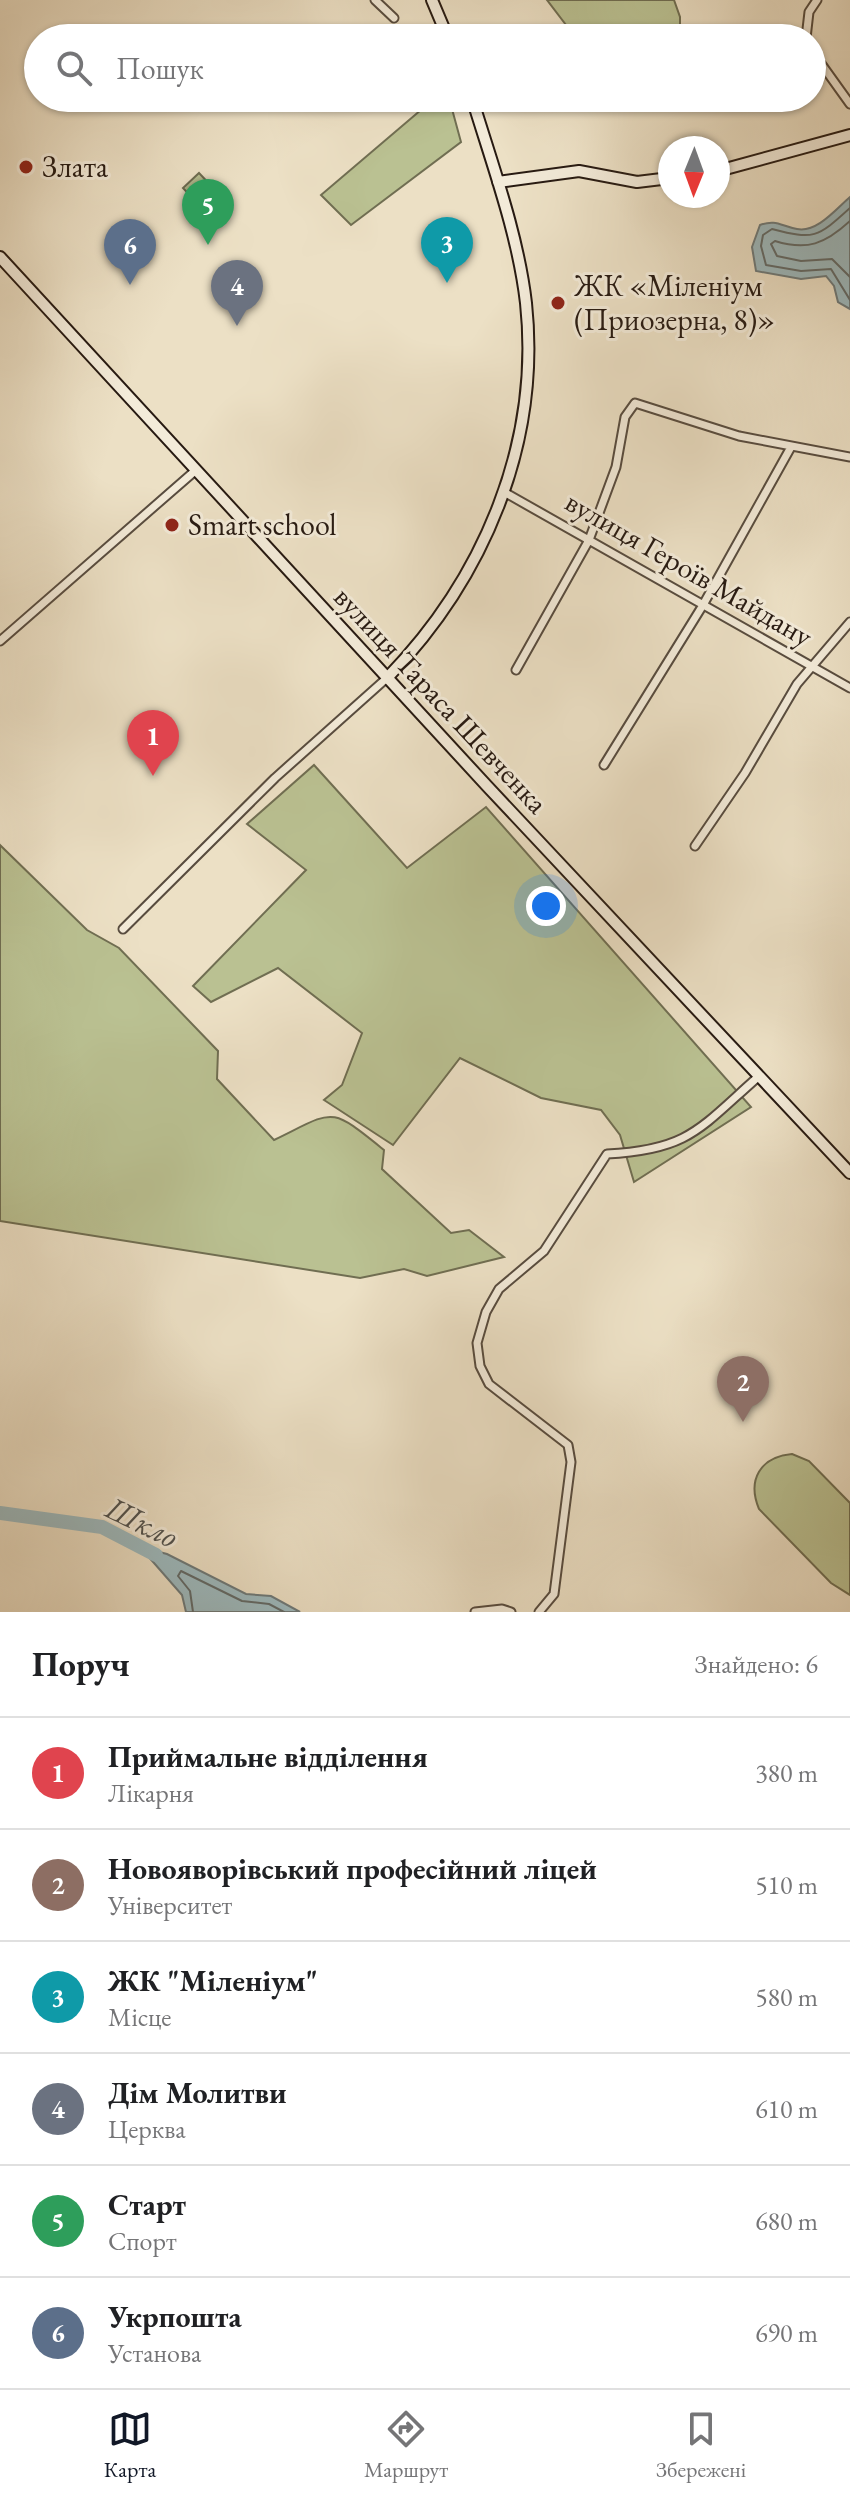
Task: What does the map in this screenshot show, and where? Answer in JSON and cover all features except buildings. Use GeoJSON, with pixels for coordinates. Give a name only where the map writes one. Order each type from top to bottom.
{"type":"FeatureCollection","features":[{"type":"Feature","properties":{"kind":"street"},"geometry":{"type":"LineString","coordinates":[[375,0],[394,18]]}},
{"type":"Feature","properties":{"kind":"street"},"geometry":{"type":"LineString","coordinates":[[432,0],[442,24]]}},
{"type":"Feature","properties":{"kind":"street"},"geometry":{"type":"LineString","coordinates":[[806,24],[817,0]]}},
{"type":"Feature","properties":{"kind":"street"},"geometry":{"type":"LineString","coordinates":[[826,71],[850,104]]}},
{"type":"Feature","properties":{"kind":"street"},"geometry":{"type":"LineString","coordinates":[[123,929],[275,778],[388,677],[421,643],[490,532],[524,416],[530,350],[523,281],[476,112]]}},
{"type":"Feature","properties":{"kind":"street"},"geometry":{"type":"LineString","coordinates":[[730,168],[850,135]]}},
{"type":"Feature","properties":{"kind":"street"},"geometry":{"type":"LineString","coordinates":[[498,182],[579,171],[637,182],[658,179]]}},
{"type":"Feature","properties":{"kind":"street","name":"вулиця Тараса Шевченка"},"geometry":{"type":"LineString","coordinates":[[0,257],[850,1173]]}},
{"type":"Feature","properties":{"kind":"street"},"geometry":{"type":"LineString","coordinates":[[516,670],[589,540],[616,467],[625,417],[635,403],[739,436],[850,457]]}},
{"type":"Feature","properties":{"kind":"street"},"geometry":{"type":"LineString","coordinates":[[604,765],[703,605],[791,447]]}},
{"type":"Feature","properties":{"kind":"street"},"geometry":{"type":"LineString","coordinates":[[0,641],[196,470]]}},
{"type":"Feature","properties":{"kind":"street","name":"вулиця Героїв Майдану"},"geometry":{"type":"LineString","coordinates":[[504,492],[850,688]]}},
{"type":"Feature","properties":{"kind":"street"},"geometry":{"type":"LineString","coordinates":[[695,846],[745,773],[797,684],[850,622]]}},
{"type":"Feature","properties":{"kind":"street"},"geometry":{"type":"LineString","coordinates":[[539,1612],[554,1594],[571,1462],[568,1445],[489,1384],[480,1366],[477,1343],[486,1312],[499,1289],[544,1251],[607,1154],[649,1151],[677,1143],[758,1077]]}},
{"type":"Feature","properties":{"kind":"street"},"geometry":{"type":"LineString","coordinates":[[475,1612],[502,1609],[511,1612]]}},
{"type":"Feature","properties":{"kind":"green space"},"geometry":{"type":"Polygon","coordinates":[[[547,0],[674,0],[680,17],[680,24],[565,24],[547,0]]]}},
{"type":"Feature","properties":{"kind":"green space"},"geometry":{"type":"Polygon","coordinates":[[[419,112],[453,112],[461,142],[351,225],[321,195],[419,112]]]}},
{"type":"Feature","properties":{"kind":"green space"},"geometry":{"type":"Polygon","coordinates":[[[199,173],[232,208],[215,222],[183,188],[199,173]]]}},
{"type":"Feature","properties":{"kind":"green space"},"geometry":{"type":"Polygon","coordinates":[[[314,765],[407,868],[486,807],[751,1107],[634,1182],[620,1135],[601,1110],[541,1098],[460,1058],[393,1145],[324,1100],[342,1085],[362,1033],[278,968],[211,1002],[193,986],[306,870],[247,824],[314,765]]]}},
{"type":"Feature","properties":{"kind":"green space"},"geometry":{"type":"Polygon","coordinates":[[[0,845],[87,930],[119,948],[218,1051],[217,1079],[274,1140],[321,1118],[341,1119],[384,1150],[382,1169],[451,1233],[469,1230],[504,1257],[427,1276],[404,1269],[360,1278],[0,1221],[0,845]]]}},
{"type":"Feature","properties":{"kind":"green space"},"geometry":{"type":"Polygon","coordinates":[[[792,1454],[809,1461],[850,1503],[850,1595],[831,1583],[759,1509],[755,1489],[759,1472],[772,1460],[792,1454]]]}},
{"type":"Feature","properties":{"kind":"water"},"geometry":{"type":"Polygon","coordinates":[[[850,197],[850,309],[838,302],[834,286],[826,276],[801,279],[756,271],[752,247],[760,225],[775,223],[797,229],[812,227],[850,197]]]}},
{"type":"Feature","properties":{"kind":"water"},"geometry":{"type":"Polygon","coordinates":[[[140,1547],[167,1554],[246,1594],[271,1596],[300,1612],[186,1612],[182,1595],[140,1547]]]}},
{"type":"Feature","properties":{"kind":"waterway","name":"Шкло"},"geometry":{"type":"LineString","coordinates":[[0,1513],[102,1527],[156,1555]]}},
{"type":"Feature","properties":{"kind":"place","name":"Злата"},"geometry":{"type":"Point","coordinates":[26,167]}},
{"type":"Feature","properties":{"kind":"place","name":"Старт"},"geometry":{"type":"Point","coordinates":[208,245]}},
{"type":"Feature","properties":{"kind":"place","name":"ЖК \"Міленіум\""},"geometry":{"type":"Point","coordinates":[447,283]}},
{"type":"Feature","properties":{"kind":"place","name":"Укрпошта"},"geometry":{"type":"Point","coordinates":[130,285]}},
{"type":"Feature","properties":{"kind":"place","name":"ЖК «Міленіум (Приозерна, 8)»"},"geometry":{"type":"Point","coordinates":[558,303]}},
{"type":"Feature","properties":{"kind":"place","name":"Дім Молитви"},"geometry":{"type":"Point","coordinates":[237,326]}},
{"type":"Feature","properties":{"kind":"place","name":"Smart school"},"geometry":{"type":"Point","coordinates":[172,525]}},
{"type":"Feature","properties":{"kind":"place","name":"Приймальне відділення"},"geometry":{"type":"Point","coordinates":[153,776]}},
{"type":"Feature","properties":{"kind":"place","name":"Новояворівський професійний ліцей"},"geometry":{"type":"Point","coordinates":[743,1422]}}]}
